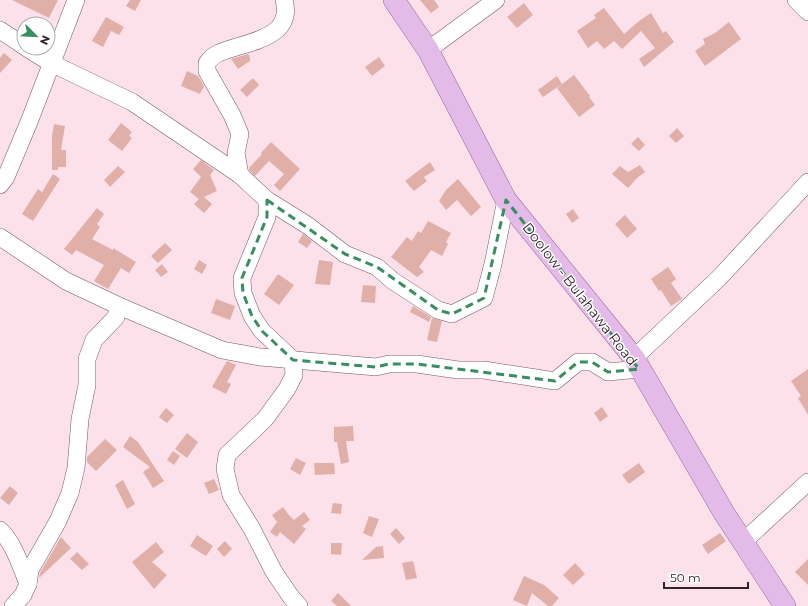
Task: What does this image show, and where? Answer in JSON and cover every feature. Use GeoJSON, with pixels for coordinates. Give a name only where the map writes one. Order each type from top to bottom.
{"type":"FeatureCollection","features":[{"type":"Feature","properties":{"kind":"main road","name":"Doolow - Bulahawa Road"},"geometry":{"type":"LineString","coordinates":[[394,0],[428,50],[506,200],[636,364],[724,513],[785,606]]}},
{"type":"Feature","properties":{"kind":"street"},"geometry":{"type":"LineString","coordinates":[[0,185],[6,177],[76,0]]}},
{"type":"Feature","properties":{"kind":"street"},"geometry":{"type":"LineString","coordinates":[[240,175],[236,153],[240,134],[232,115],[207,71],[207,63],[217,53],[262,40],[276,31],[284,19],[286,8],[284,0]]}},
{"type":"Feature","properties":{"kind":"street"},"geometry":{"type":"LineString","coordinates":[[428,50],[496,0]]}},
{"type":"Feature","properties":{"kind":"street"},"geometry":{"type":"LineString","coordinates":[[796,0],[808,12]]}},
{"type":"Feature","properties":{"kind":"street"},"geometry":{"type":"LineString","coordinates":[[0,30],[16,41]]}},
{"type":"Feature","properties":{"kind":"street"},"geometry":{"type":"LineString","coordinates":[[40,56],[51,63],[132,102],[240,175],[267,200],[307,225],[345,254],[377,267],[393,281],[438,310],[452,314],[484,298],[493,264],[506,200]]}},
{"type":"Feature","properties":{"kind":"street"},"geometry":{"type":"LineString","coordinates":[[0,236],[66,281],[119,306],[222,350],[260,357],[376,368],[389,364],[417,364],[458,370],[484,370],[555,381],[578,362],[592,362],[608,372],[636,364],[719,278],[808,182]]}},
{"type":"Feature","properties":{"kind":"street"},"geometry":{"type":"LineString","coordinates":[[267,200],[267,217],[242,278],[242,293],[252,316],[262,331],[293,360],[294,376],[287,389],[265,420],[227,455],[225,469],[230,495],[252,529],[274,572],[299,606]]}},
{"type":"Feature","properties":{"kind":"street"},"geometry":{"type":"LineString","coordinates":[[13,606],[23,595],[28,584],[30,570],[58,521],[70,493],[76,468],[80,419],[87,385],[87,358],[94,340],[116,318],[119,306]]}},
{"type":"Feature","properties":{"kind":"street"},"geometry":{"type":"LineString","coordinates":[[743,542],[808,482]]}},
{"type":"Feature","properties":{"kind":"street"},"geometry":{"type":"LineString","coordinates":[[0,530],[4,534],[14,552],[28,584]]}},
{"type":"Feature","properties":{"kind":"highlighted area"},"geometry":{"type":"Polygon","coordinates":[[[267,200],[345,254],[377,267],[438,310],[452,314],[484,298],[506,200],[639,369],[608,372],[592,362],[578,362],[555,381],[417,364],[389,364],[376,367],[293,360],[262,331],[252,316],[243,293],[242,278],[267,217],[267,200]]]}},
{"type":"Feature","properties":{"kind":"building"},"geometry":{"type":"Polygon","coordinates":[[[12,0],[58,0],[50,16],[45,16],[12,0]]]}},
{"type":"Feature","properties":{"kind":"building"},"geometry":{"type":"Polygon","coordinates":[[[130,0],[141,0],[135,11],[126,6],[130,0]]]}},
{"type":"Feature","properties":{"kind":"building"},"geometry":{"type":"Polygon","coordinates":[[[420,0],[434,0],[439,7],[431,13],[420,0]]]}},
{"type":"Feature","properties":{"kind":"building"},"geometry":{"type":"Polygon","coordinates":[[[524,3],[533,15],[517,28],[507,17],[524,3]]]}},
{"type":"Feature","properties":{"kind":"building"},"geometry":{"type":"Polygon","coordinates":[[[604,8],[624,34],[651,13],[663,33],[666,31],[674,42],[644,67],[639,59],[655,48],[641,31],[622,49],[614,41],[604,49],[597,41],[588,48],[577,31],[596,18],[594,15],[604,8]]]}},
{"type":"Feature","properties":{"kind":"building"},"geometry":{"type":"Polygon","coordinates":[[[106,17],[124,27],[119,35],[111,31],[103,47],[92,41],[106,17]]]}},
{"type":"Feature","properties":{"kind":"building"},"geometry":{"type":"Polygon","coordinates":[[[729,22],[741,39],[705,66],[695,51],[705,44],[703,39],[715,33],[729,22]]]}},
{"type":"Feature","properties":{"kind":"building"},"geometry":{"type":"Polygon","coordinates":[[[4,53],[12,60],[0,73],[0,58],[4,53]]]}},
{"type":"Feature","properties":{"kind":"building"},"geometry":{"type":"Polygon","coordinates":[[[248,54],[250,61],[238,69],[231,59],[248,54]]]}},
{"type":"Feature","properties":{"kind":"building"},"geometry":{"type":"Polygon","coordinates":[[[379,57],[385,66],[372,76],[365,67],[379,57]]]}},
{"type":"Feature","properties":{"kind":"building"},"geometry":{"type":"Polygon","coordinates":[[[187,71],[198,76],[204,86],[200,94],[181,86],[187,71]]]}},
{"type":"Feature","properties":{"kind":"building"},"geometry":{"type":"Polygon","coordinates":[[[574,75],[595,105],[579,117],[557,88],[574,75]]]}},
{"type":"Feature","properties":{"kind":"building"},"geometry":{"type":"Polygon","coordinates":[[[557,76],[562,84],[543,97],[538,90],[557,76]]]}},
{"type":"Feature","properties":{"kind":"building"},"geometry":{"type":"Polygon","coordinates":[[[253,78],[259,85],[247,97],[240,90],[253,78]]]}},
{"type":"Feature","properties":{"kind":"building"},"geometry":{"type":"Polygon","coordinates":[[[121,123],[132,132],[129,136],[132,138],[122,151],[108,140],[121,123]]]}},
{"type":"Feature","properties":{"kind":"building"},"geometry":{"type":"Polygon","coordinates":[[[54,124],[65,126],[61,150],[66,150],[66,167],[58,167],[58,170],[52,170],[52,136],[54,124]]]}},
{"type":"Feature","properties":{"kind":"building"},"geometry":{"type":"Polygon","coordinates":[[[677,128],[684,136],[676,143],[669,136],[677,128]]]}},
{"type":"Feature","properties":{"kind":"building"},"geometry":{"type":"Polygon","coordinates":[[[638,137],[645,145],[639,151],[631,144],[638,137]]]}},
{"type":"Feature","properties":{"kind":"building"},"geometry":{"type":"Polygon","coordinates":[[[271,142],[300,169],[280,191],[274,185],[284,174],[269,161],[255,176],[249,170],[249,168],[271,142]]]}},
{"type":"Feature","properties":{"kind":"building"},"geometry":{"type":"Polygon","coordinates":[[[201,160],[214,170],[210,175],[217,191],[204,197],[212,204],[204,213],[194,204],[199,199],[190,192],[201,177],[193,169],[201,160]]]}},
{"type":"Feature","properties":{"kind":"building"},"geometry":{"type":"Polygon","coordinates":[[[430,162],[435,170],[424,177],[427,181],[414,191],[405,181],[430,162]]]}},
{"type":"Feature","properties":{"kind":"building"},"geometry":{"type":"Polygon","coordinates":[[[640,165],[645,172],[628,188],[612,174],[620,166],[628,172],[640,165]]]}},
{"type":"Feature","properties":{"kind":"building"},"geometry":{"type":"Polygon","coordinates":[[[118,166],[125,172],[110,187],[104,180],[118,166]]]}},
{"type":"Feature","properties":{"kind":"building"},"geometry":{"type":"Polygon","coordinates":[[[53,174],[60,179],[33,221],[22,214],[38,189],[42,192],[53,174]]]}},
{"type":"Feature","properties":{"kind":"building"},"geometry":{"type":"Polygon","coordinates":[[[458,179],[481,207],[471,216],[457,200],[446,210],[439,201],[446,190],[458,179]]]}},
{"type":"Feature","properties":{"kind":"building"},"geometry":{"type":"Polygon","coordinates":[[[97,208],[104,214],[97,224],[100,227],[92,239],[113,250],[113,248],[136,262],[129,273],[121,268],[108,289],[94,281],[104,265],[76,250],[72,255],[64,249],[97,208]]]}},
{"type":"Feature","properties":{"kind":"building"},"geometry":{"type":"Polygon","coordinates":[[[573,209],[579,218],[572,223],[566,214],[573,209]]]}},
{"type":"Feature","properties":{"kind":"building"},"geometry":{"type":"Polygon","coordinates":[[[625,215],[637,229],[627,238],[615,224],[625,215]]]}},
{"type":"Feature","properties":{"kind":"building"},"geometry":{"type":"Polygon","coordinates":[[[428,221],[451,233],[446,242],[448,244],[442,256],[431,250],[419,267],[424,272],[417,277],[391,257],[407,237],[412,241],[418,231],[421,233],[428,221]]]}},
{"type":"Feature","properties":{"kind":"building"},"geometry":{"type":"Polygon","coordinates":[[[303,234],[312,241],[307,248],[298,242],[303,234]]]}},
{"type":"Feature","properties":{"kind":"building"},"geometry":{"type":"Polygon","coordinates":[[[165,243],[172,250],[158,263],[151,256],[165,243]]]}},
{"type":"Feature","properties":{"kind":"building"},"geometry":{"type":"Polygon","coordinates":[[[199,260],[207,265],[202,274],[194,269],[199,260]]]}},
{"type":"Feature","properties":{"kind":"building"},"geometry":{"type":"Polygon","coordinates":[[[319,260],[333,262],[330,285],[315,284],[319,260]]]}},
{"type":"Feature","properties":{"kind":"building"},"geometry":{"type":"Polygon","coordinates":[[[162,264],[168,272],[161,277],[155,270],[162,264]]]}},
{"type":"Feature","properties":{"kind":"building"},"geometry":{"type":"Polygon","coordinates":[[[668,267],[676,279],[671,283],[682,299],[671,306],[661,290],[659,291],[651,279],[668,267]]]}},
{"type":"Feature","properties":{"kind":"building"},"geometry":{"type":"Polygon","coordinates":[[[278,274],[294,285],[279,305],[264,294],[278,274]]]}},
{"type":"Feature","properties":{"kind":"building"},"geometry":{"type":"Polygon","coordinates":[[[363,285],[376,286],[375,303],[361,302],[363,285]]]}},
{"type":"Feature","properties":{"kind":"building"},"geometry":{"type":"Polygon","coordinates":[[[216,299],[235,306],[230,320],[211,313],[216,299]]]}},
{"type":"Feature","properties":{"kind":"building"},"geometry":{"type":"Polygon","coordinates":[[[413,306],[431,317],[429,322],[410,312],[413,306]]]}},
{"type":"Feature","properties":{"kind":"building"},"geometry":{"type":"Polygon","coordinates":[[[432,318],[442,321],[437,342],[427,340],[432,318]]]}},
{"type":"Feature","properties":{"kind":"building"},"geometry":{"type":"Polygon","coordinates":[[[227,361],[236,365],[227,382],[231,384],[226,394],[212,387],[227,361]]]}},
{"type":"Feature","properties":{"kind":"building"},"geometry":{"type":"Polygon","coordinates":[[[808,369],[808,415],[798,398],[801,396],[791,381],[808,369]]]}},
{"type":"Feature","properties":{"kind":"building"},"geometry":{"type":"Polygon","coordinates":[[[602,407],[608,416],[600,422],[594,413],[602,407]]]}},
{"type":"Feature","properties":{"kind":"building"},"geometry":{"type":"Polygon","coordinates":[[[166,408],[174,415],[167,423],[159,417],[166,408]]]}},
{"type":"Feature","properties":{"kind":"building"},"geometry":{"type":"Polygon","coordinates":[[[353,426],[354,441],[346,441],[349,462],[341,464],[337,442],[334,442],[334,427],[353,426]]]}},
{"type":"Feature","properties":{"kind":"building"},"geometry":{"type":"Polygon","coordinates":[[[187,433],[198,442],[187,458],[175,449],[187,433]]]}},
{"type":"Feature","properties":{"kind":"building"},"geometry":{"type":"Polygon","coordinates":[[[130,436],[138,442],[164,481],[153,488],[143,472],[150,467],[123,447],[130,436]]]}},
{"type":"Feature","properties":{"kind":"building"},"geometry":{"type":"Polygon","coordinates":[[[105,439],[117,450],[96,471],[87,462],[87,457],[105,439]]]}},
{"type":"Feature","properties":{"kind":"building"},"geometry":{"type":"Polygon","coordinates":[[[173,451],[180,456],[174,465],[167,460],[173,451]]]}},
{"type":"Feature","properties":{"kind":"building"},"geometry":{"type":"Polygon","coordinates":[[[296,458],[306,463],[300,475],[290,469],[296,458]]]}},
{"type":"Feature","properties":{"kind":"building"},"geometry":{"type":"Polygon","coordinates":[[[314,463],[334,463],[335,474],[315,475],[314,463]]]}},
{"type":"Feature","properties":{"kind":"building"},"geometry":{"type":"Polygon","coordinates":[[[639,463],[645,472],[629,484],[622,475],[639,463]]]}},
{"type":"Feature","properties":{"kind":"building"},"geometry":{"type":"Polygon","coordinates":[[[214,479],[219,490],[209,494],[204,483],[214,479]]]}},
{"type":"Feature","properties":{"kind":"building"},"geometry":{"type":"Polygon","coordinates":[[[123,480],[135,504],[127,509],[115,485],[123,480]]]}},
{"type":"Feature","properties":{"kind":"building"},"geometry":{"type":"Polygon","coordinates":[[[10,486],[18,493],[9,505],[0,498],[10,486]]]}},
{"type":"Feature","properties":{"kind":"building"},"geometry":{"type":"Polygon","coordinates":[[[333,503],[342,504],[341,514],[331,513],[333,503]]]}},
{"type":"Feature","properties":{"kind":"building"},"geometry":{"type":"Polygon","coordinates":[[[283,507],[294,520],[304,512],[310,520],[302,526],[306,529],[294,544],[280,532],[277,537],[270,532],[277,522],[272,515],[283,507]]]}},
{"type":"Feature","properties":{"kind":"building"},"geometry":{"type":"Polygon","coordinates":[[[369,516],[379,519],[372,537],[363,533],[369,516]]]}},
{"type":"Feature","properties":{"kind":"building"},"geometry":{"type":"Polygon","coordinates":[[[396,528],[405,538],[399,544],[390,534],[396,528]]]}},
{"type":"Feature","properties":{"kind":"building"},"geometry":{"type":"Polygon","coordinates":[[[720,533],[726,541],[708,554],[702,545],[720,533]]]}},
{"type":"Feature","properties":{"kind":"building"},"geometry":{"type":"Polygon","coordinates":[[[197,535],[213,546],[206,556],[190,546],[197,535]]]}},
{"type":"Feature","properties":{"kind":"building"},"geometry":{"type":"Polygon","coordinates":[[[61,537],[71,548],[39,578],[40,573],[61,537]]]}},
{"type":"Feature","properties":{"kind":"building"},"geometry":{"type":"Polygon","coordinates":[[[225,541],[232,549],[224,557],[217,549],[225,541]]]}},
{"type":"Feature","properties":{"kind":"building"},"geometry":{"type":"Polygon","coordinates":[[[156,542],[164,552],[152,562],[167,575],[154,589],[132,562],[156,542]]]}},
{"type":"Feature","properties":{"kind":"building"},"geometry":{"type":"Polygon","coordinates":[[[331,543],[342,543],[341,555],[331,554],[331,543]]]}},
{"type":"Feature","properties":{"kind":"building"},"geometry":{"type":"Polygon","coordinates":[[[383,546],[384,558],[362,560],[376,547],[383,546]]]}},
{"type":"Feature","properties":{"kind":"building"},"geometry":{"type":"Polygon","coordinates":[[[77,552],[89,564],[82,570],[70,559],[77,552]]]}},
{"type":"Feature","properties":{"kind":"building"},"geometry":{"type":"Polygon","coordinates":[[[808,559],[808,585],[795,572],[808,559]]]}},
{"type":"Feature","properties":{"kind":"building"},"geometry":{"type":"Polygon","coordinates":[[[413,561],[417,578],[406,580],[402,563],[413,561]]]}},
{"type":"Feature","properties":{"kind":"building"},"geometry":{"type":"Polygon","coordinates":[[[575,563],[585,574],[573,585],[563,575],[575,563]]]}},
{"type":"Feature","properties":{"kind":"building"},"geometry":{"type":"Polygon","coordinates":[[[524,576],[544,585],[559,598],[552,606],[548,606],[532,593],[527,606],[513,600],[524,576]]]}},
{"type":"Feature","properties":{"kind":"building"},"geometry":{"type":"Polygon","coordinates":[[[338,593],[351,606],[337,606],[331,601],[338,593]]]}}]}
